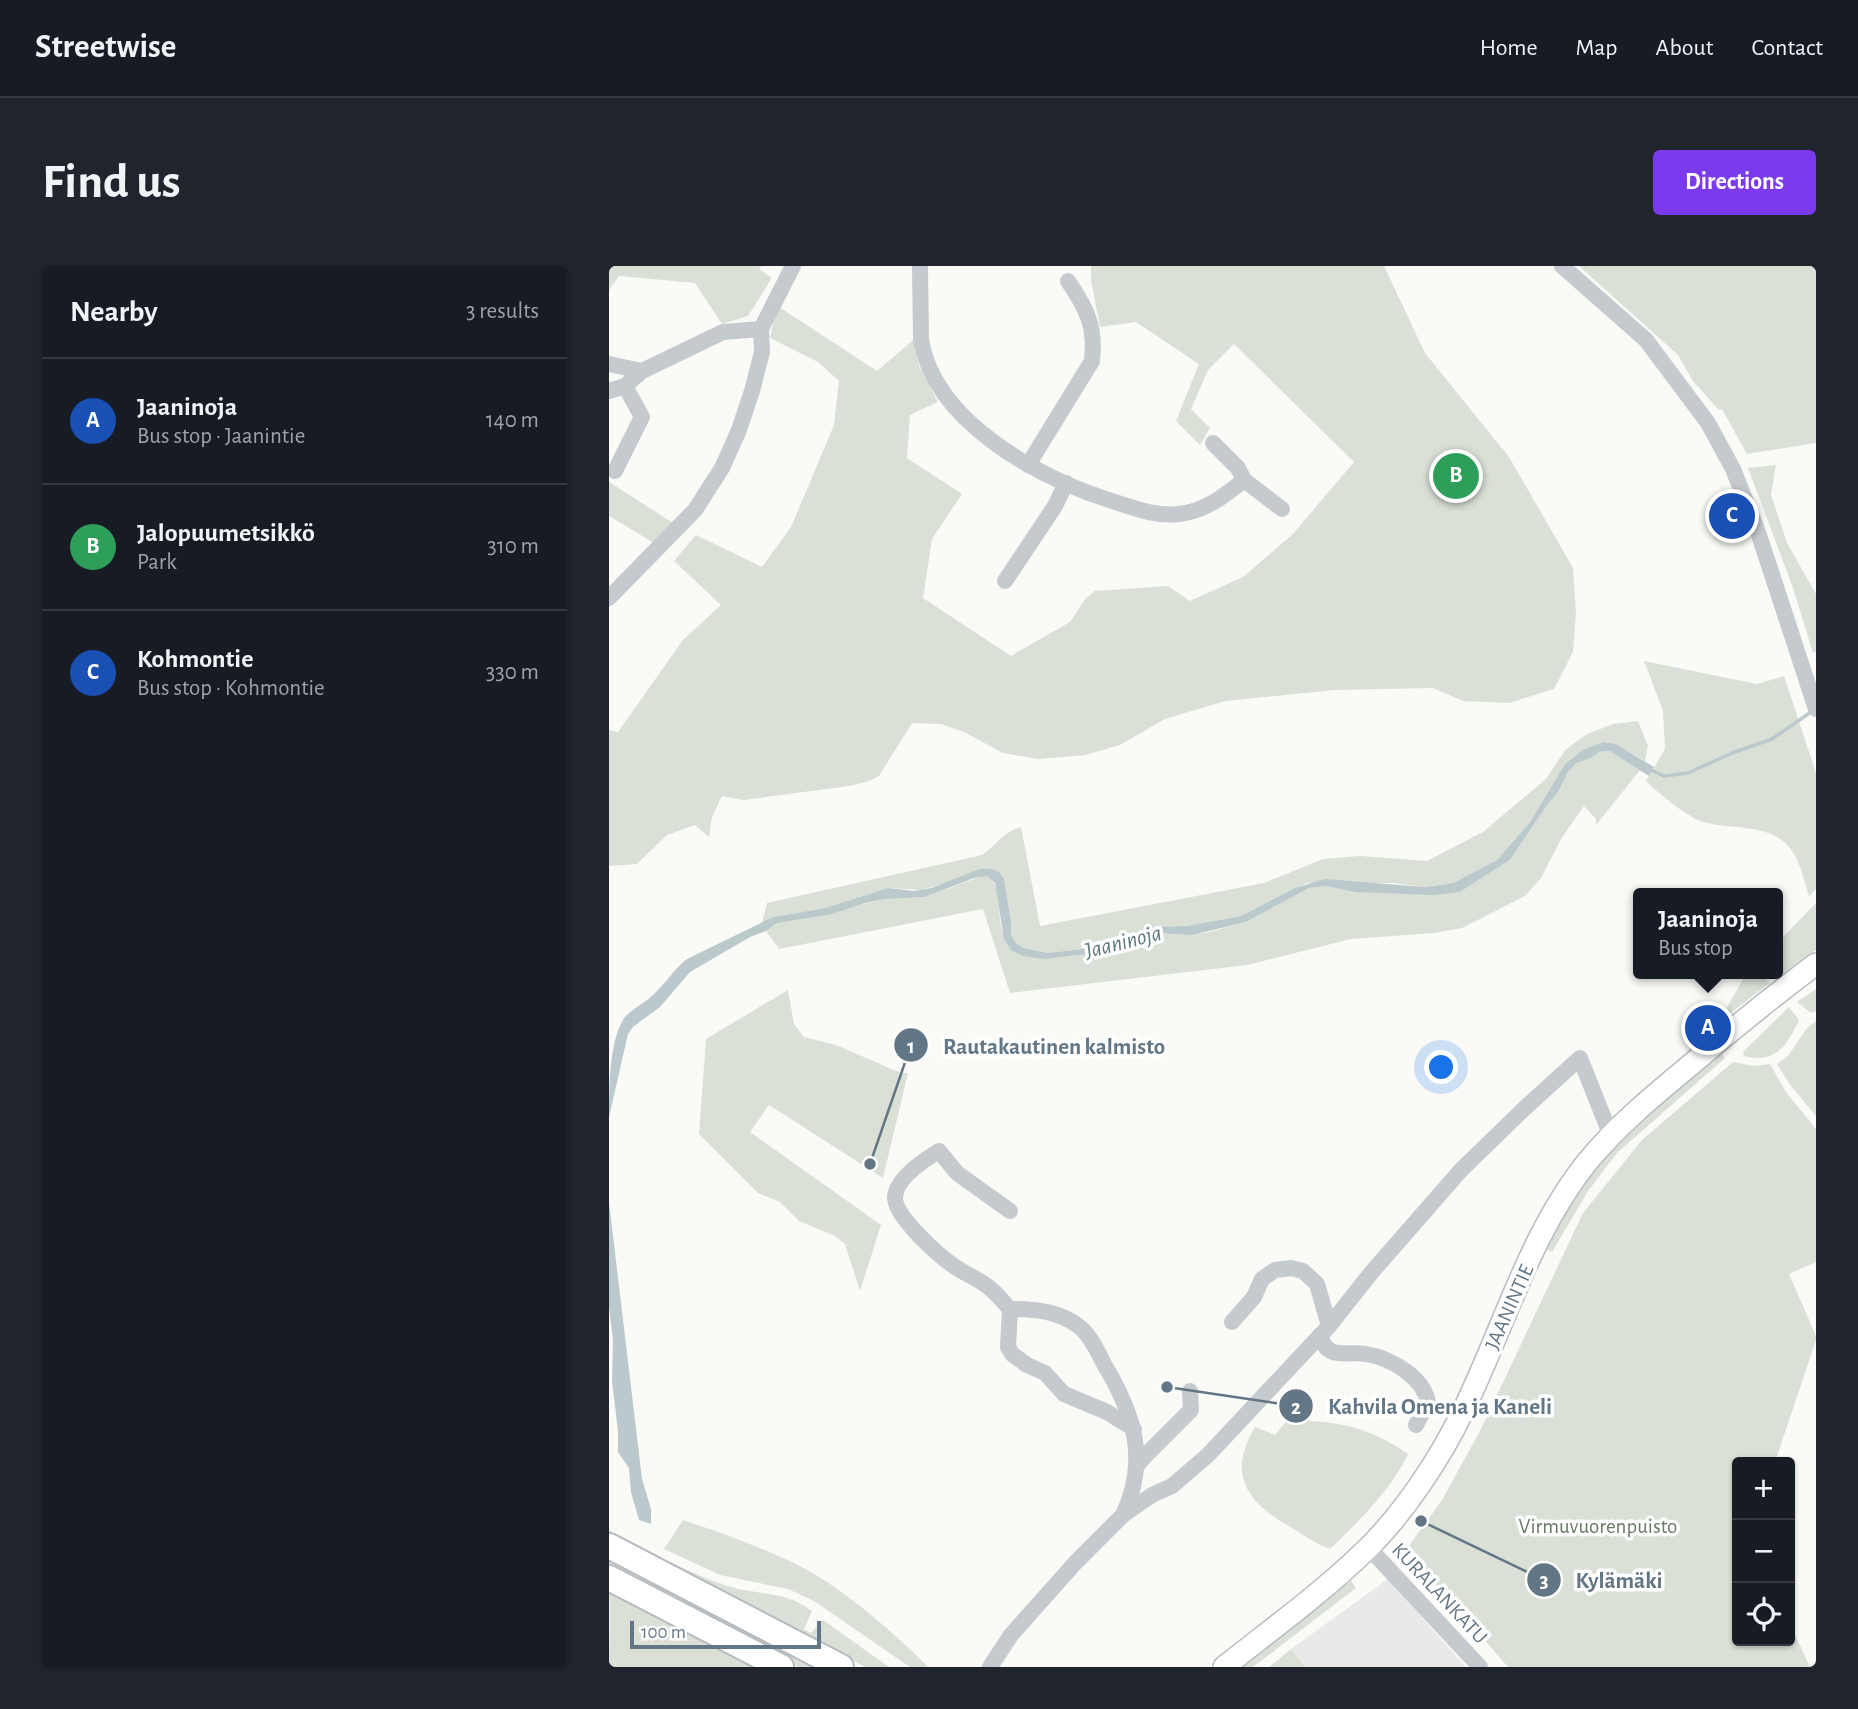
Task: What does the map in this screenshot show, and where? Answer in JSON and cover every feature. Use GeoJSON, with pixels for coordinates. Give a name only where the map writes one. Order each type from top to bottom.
{"type":"FeatureCollection","features":[{"type":"Feature","properties":{"kind":"highway"},"geometry":{"type":"LineString","coordinates":[[609,1546],[841,1667]]}},
{"type":"Feature","properties":{"kind":"highway"},"geometry":{"type":"LineString","coordinates":[[609,1578],[781,1667]]}},
{"type":"Feature","properties":{"kind":"main road","name":"JAANINTIE"},"geometry":{"type":"LineString","coordinates":[[1224,1667],[1369,1548],[1420,1485],[1462,1413],[1523,1274],[1561,1200],[1588,1162],[1638,1109],[1761,1005],[1816,964]]}},
{"type":"Feature","properties":{"kind":"street"},"geometry":{"type":"LineString","coordinates":[[609,598],[695,510],[722,468],[752,391],[762,352],[761,329],[793,266]]}},
{"type":"Feature","properties":{"kind":"street"},"geometry":{"type":"LineString","coordinates":[[920,266],[922,351],[934,379],[951,402],[979,429],[1028,465],[1090,494],[1150,513],[1177,514],[1213,504],[1244,480]]}},
{"type":"Feature","properties":{"kind":"street"},"geometry":{"type":"LineString","coordinates":[[1562,266],[1646,340],[1708,423],[1743,491],[1816,709]]}},
{"type":"Feature","properties":{"kind":"street"},"geometry":{"type":"LineString","coordinates":[[1028,465],[1092,361],[1095,342],[1086,308],[1068,281]]}},
{"type":"Feature","properties":{"kind":"street"},"geometry":{"type":"LineString","coordinates":[[615,471],[642,417],[617,388],[642,371],[723,332],[761,329]]}},
{"type":"Feature","properties":{"kind":"street"},"geometry":{"type":"LineString","coordinates":[[609,364],[642,371]]}},
{"type":"Feature","properties":{"kind":"street"},"geometry":{"type":"LineString","coordinates":[[1213,443],[1238,468],[1244,480],[1282,509]]}},
{"type":"Feature","properties":{"kind":"street"},"geometry":{"type":"LineString","coordinates":[[1005,581],[1055,506],[1066,482]]}},
{"type":"Feature","properties":{"kind":"street"},"geometry":{"type":"LineString","coordinates":[[990,1667],[1011,1635],[1076,1562],[1123,1515],[1152,1495],[1172,1486],[1208,1455],[1289,1370],[1461,1170],[1580,1058],[1611,1136]]}},
{"type":"Feature","properties":{"kind":"street"},"geometry":{"type":"LineString","coordinates":[[1010,1211],[957,1173],[939,1151],[917,1164],[899,1187],[895,1197],[897,1207],[919,1236],[954,1266],[988,1286],[1010,1309],[1038,1309],[1081,1328],[1114,1379],[1133,1429],[1138,1454],[1136,1473],[1143,1489],[1152,1495]]}},
{"type":"Feature","properties":{"kind":"street"},"geometry":{"type":"LineString","coordinates":[[1232,1322],[1254,1297],[1262,1279],[1275,1270],[1291,1268],[1303,1271],[1317,1284],[1324,1330],[1322,1343],[1330,1351],[1343,1354]]}},
{"type":"Feature","properties":{"kind":"street"},"geometry":{"type":"LineString","coordinates":[[1010,1309],[1008,1347],[1012,1354],[1045,1373],[1064,1394],[1107,1412],[1133,1429]]}},
{"type":"Feature","properties":{"kind":"street"},"geometry":{"type":"LineString","coordinates":[[1289,1370],[1307,1360],[1343,1354],[1363,1353],[1379,1357],[1398,1366],[1422,1386],[1428,1402],[1416,1425]]}},
{"type":"Feature","properties":{"kind":"street"},"geometry":{"type":"LineString","coordinates":[[1123,1515],[1144,1457],[1191,1410],[1189,1391]]}},
{"type":"Feature","properties":{"kind":"street","name":"KURALANKATU"},"geometry":{"type":"LineString","coordinates":[[1369,1548],[1480,1667]]}},
{"type":"Feature","properties":{"kind":"shaded area"},"geometry":{"type":"Polygon","coordinates":[[[1604,742],[1616,744],[1654,767],[1649,776],[1609,751],[1599,752],[1576,763],[1510,860],[1460,892],[1433,895],[1355,892],[1325,886],[1309,888],[1246,922],[1192,935],[1155,933],[1112,954],[1045,959],[1023,956],[1011,950],[1004,939],[995,883],[987,876],[974,878],[925,897],[886,899],[832,914],[777,923],[690,972],[660,1007],[633,1027],[628,1034],[609,1117],[613,1051],[625,1017],[654,994],[687,959],[773,917],[825,908],[888,888],[914,891],[931,888],[980,869],[992,869],[999,872],[1004,879],[1011,935],[1016,943],[1024,948],[1048,953],[1116,945],[1149,927],[1186,926],[1241,916],[1295,888],[1325,879],[1425,887],[1453,883],[1497,860],[1530,822],[1565,764],[1584,749],[1604,742]]]}},
{"type":"Feature","properties":{"kind":"shaded area"},"geometry":{"type":"Polygon","coordinates":[[[609,1202],[642,1479],[651,1509],[651,1524],[639,1520],[631,1492],[629,1468],[618,1452],[609,1307],[609,1202]]]}},
{"type":"Feature","properties":{"kind":"shaded area"},"geometry":{"type":"Polygon","coordinates":[[[1388,1579],[1466,1667],[1305,1667],[1291,1649],[1388,1579]]]}},
{"type":"Feature","properties":{"kind":"green space"},"geometry":{"type":"Polygon","coordinates":[[[609,266],[761,266],[759,269],[772,278],[748,316],[722,324],[695,283],[619,276],[609,290],[609,266]]]}},
{"type":"Feature","properties":{"kind":"green space"},"geometry":{"type":"Polygon","coordinates":[[[1091,266],[1384,266],[1425,353],[1509,457],[1573,568],[1576,614],[1573,652],[1554,689],[1509,703],[1463,701],[1433,688],[1335,690],[1225,701],[1165,719],[1120,745],[1085,755],[1039,759],[1003,753],[964,732],[941,724],[912,723],[879,776],[869,781],[744,800],[722,796],[712,817],[709,837],[695,825],[667,835],[637,864],[609,866],[609,730],[618,732],[683,640],[721,605],[674,561],[696,535],[762,567],[791,527],[834,425],[839,381],[818,362],[770,338],[779,307],[877,371],[913,340],[919,366],[938,402],[910,415],[907,458],[962,494],[932,539],[923,598],[1011,656],[1070,622],[1085,599],[1095,591],[1168,586],[1190,601],[1243,577],[1292,535],[1354,462],[1234,344],[1208,370],[1191,409],[1210,428],[1200,445],[1176,421],[1199,364],[1136,322],[1100,327],[1091,266]]]}},
{"type":"Feature","properties":{"kind":"green space"},"geometry":{"type":"Polygon","coordinates":[[[1579,266],[1816,266],[1816,443],[1747,454],[1722,409],[1719,410],[1693,381],[1678,355],[1579,266]]]}},
{"type":"Feature","properties":{"kind":"green space"},"geometry":{"type":"Polygon","coordinates":[[[1776,465],[1771,495],[1787,543],[1816,594],[1816,651],[1813,653],[1792,585],[1748,468],[1776,465]]]}},
{"type":"Feature","properties":{"kind":"green space"},"geometry":{"type":"Polygon","coordinates":[[[609,482],[673,523],[654,543],[609,516],[609,482]]]}},
{"type":"Feature","properties":{"kind":"green space"},"geometry":{"type":"Polygon","coordinates":[[[1644,661],[1757,684],[1784,676],[1816,773],[1816,889],[1809,896],[1798,861],[1783,841],[1761,831],[1698,820],[1646,781],[1665,749],[1663,711],[1644,661]]]}},
{"type":"Feature","properties":{"kind":"green space"},"geometry":{"type":"Polygon","coordinates":[[[1638,721],[1648,746],[1645,761],[1616,744],[1604,742],[1584,749],[1565,764],[1530,822],[1497,860],[1453,883],[1425,887],[1393,883],[1307,883],[1241,916],[1186,926],[1149,927],[1116,945],[1048,953],[1024,948],[1016,943],[1011,935],[1004,879],[992,869],[921,890],[888,888],[825,908],[773,917],[762,923],[767,903],[982,855],[1003,836],[1021,827],[1040,926],[1264,883],[1323,859],[1360,856],[1427,861],[1483,832],[1546,779],[1565,750],[1587,734],[1613,724],[1638,721]]]}},
{"type":"Feature","properties":{"kind":"green space"},"geometry":{"type":"Polygon","coordinates":[[[1609,751],[1640,770],[1596,825],[1596,819],[1584,806],[1561,839],[1541,878],[1525,896],[1462,928],[1434,933],[1351,939],[1247,965],[1010,993],[983,909],[779,949],[766,931],[777,923],[886,899],[925,897],[982,876],[987,876],[993,882],[997,891],[1005,937],[1023,956],[1112,954],[1155,933],[1192,935],[1209,932],[1246,922],[1309,888],[1325,886],[1355,892],[1460,892],[1510,860],[1576,762],[1591,758],[1599,752],[1609,751]]]}},
{"type":"Feature","properties":{"kind":"green space"},"geometry":{"type":"Polygon","coordinates":[[[1816,903],[1816,950],[1783,974],[1783,937],[1816,903]]]}},
{"type":"Feature","properties":{"kind":"green space"},"geometry":{"type":"Polygon","coordinates":[[[1743,979],[1766,979],[1770,983],[1728,1015],[1725,1011],[1743,979]]]}},
{"type":"Feature","properties":{"kind":"green space"},"geometry":{"type":"Polygon","coordinates":[[[1816,989],[1816,1011],[1811,1013],[1797,1002],[1816,989]]]}},
{"type":"Feature","properties":{"kind":"green space"},"geometry":{"type":"Polygon","coordinates":[[[788,990],[794,1024],[804,1037],[836,1045],[901,1073],[908,1073],[883,1178],[769,1105],[750,1132],[881,1225],[860,1291],[845,1244],[835,1236],[799,1221],[780,1202],[758,1193],[699,1134],[706,1039],[788,990]]]}},
{"type":"Feature","properties":{"kind":"green space"},"geometry":{"type":"Polygon","coordinates":[[[1789,1007],[1799,1020],[1790,1038],[1779,1051],[1764,1057],[1744,1056],[1743,1052],[1789,1007]]]}},
{"type":"Feature","properties":{"kind":"green space"},"geometry":{"type":"Polygon","coordinates":[[[1816,1021],[1816,1116],[1777,1064],[1788,1056],[1807,1028],[1816,1021]]]}},
{"type":"Feature","properties":{"kind":"green space"},"geometry":{"type":"Polygon","coordinates":[[[1722,1054],[1725,1058],[1617,1153],[1588,1191],[1552,1252],[1544,1248],[1567,1206],[1601,1158],[1690,1075],[1722,1054]]]}},
{"type":"Feature","properties":{"kind":"green space","name":"Virmuvuorenpuisto"},"geometry":{"type":"Polygon","coordinates":[[[1733,1062],[1754,1066],[1770,1064],[1786,1092],[1816,1129],[1816,1262],[1789,1274],[1816,1340],[1777,1457],[1732,1457],[1732,1646],[1795,1646],[1795,1635],[1810,1667],[1508,1667],[1406,1550],[1442,1500],[1480,1431],[1583,1213],[1642,1140],[1733,1062]]]}},
{"type":"Feature","properties":{"kind":"green space"},"geometry":{"type":"Polygon","coordinates":[[[1298,1407],[1310,1421],[1362,1430],[1408,1454],[1384,1492],[1330,1549],[1311,1540],[1264,1509],[1253,1498],[1242,1474],[1246,1444],[1255,1427],[1275,1435],[1298,1407]]]}},
{"type":"Feature","properties":{"kind":"green space"},"geometry":{"type":"Polygon","coordinates":[[[683,1520],[759,1548],[814,1574],[868,1612],[928,1667],[910,1667],[814,1601],[788,1589],[720,1575],[664,1549],[683,1520]]]}},
{"type":"Feature","properties":{"kind":"green space"},"geometry":{"type":"Polygon","coordinates":[[[609,1530],[715,1582],[802,1604],[812,1611],[804,1629],[811,1633],[823,1620],[889,1667],[865,1667],[609,1535],[609,1530]]]}},
{"type":"Feature","properties":{"kind":"green space"},"geometry":{"type":"Polygon","coordinates":[[[609,1555],[827,1667],[798,1667],[609,1569],[609,1555]]]}},
{"type":"Feature","properties":{"kind":"green space"},"geometry":{"type":"Polygon","coordinates":[[[1351,1581],[1356,1588],[1253,1667],[1238,1667],[1351,1581]]]}},
{"type":"Feature","properties":{"kind":"green space"},"geometry":{"type":"Polygon","coordinates":[[[609,1590],[756,1667],[609,1667],[609,1590]]]}},
{"type":"Feature","properties":{"kind":"green space"},"geometry":{"type":"Polygon","coordinates":[[[1291,1649],[1305,1667],[1269,1667],[1291,1649]]]}},
{"type":"Feature","properties":{"kind":"waterway","name":"Jaaninoja"},"geometry":{"type":"LineString","coordinates":[[1651,770],[1664,776],[1688,773],[1772,739],[1811,712]]}},
{"type":"Feature","properties":{"kind":"place","name":"Jalopuumetsikkö"},"geometry":{"type":"Point","coordinates":[1456,476]}},
{"type":"Feature","properties":{"kind":"place","name":"Kohmontie"},"geometry":{"type":"Point","coordinates":[1732,516]}},
{"type":"Feature","properties":{"kind":"place","name":"Jaaninoja"},"geometry":{"type":"Point","coordinates":[1708,1028]}},
{"type":"Feature","properties":{"kind":"place","name":"Rautakautinen kalmisto"},"geometry":{"type":"Point","coordinates":[870,1164]}},
{"type":"Feature","properties":{"kind":"place","name":"Kahvila Omena ja Kaneli"},"geometry":{"type":"Point","coordinates":[1167,1387]}},
{"type":"Feature","properties":{"kind":"place","name":"Kylämäki"},"geometry":{"type":"Point","coordinates":[1421,1521]}}]}
